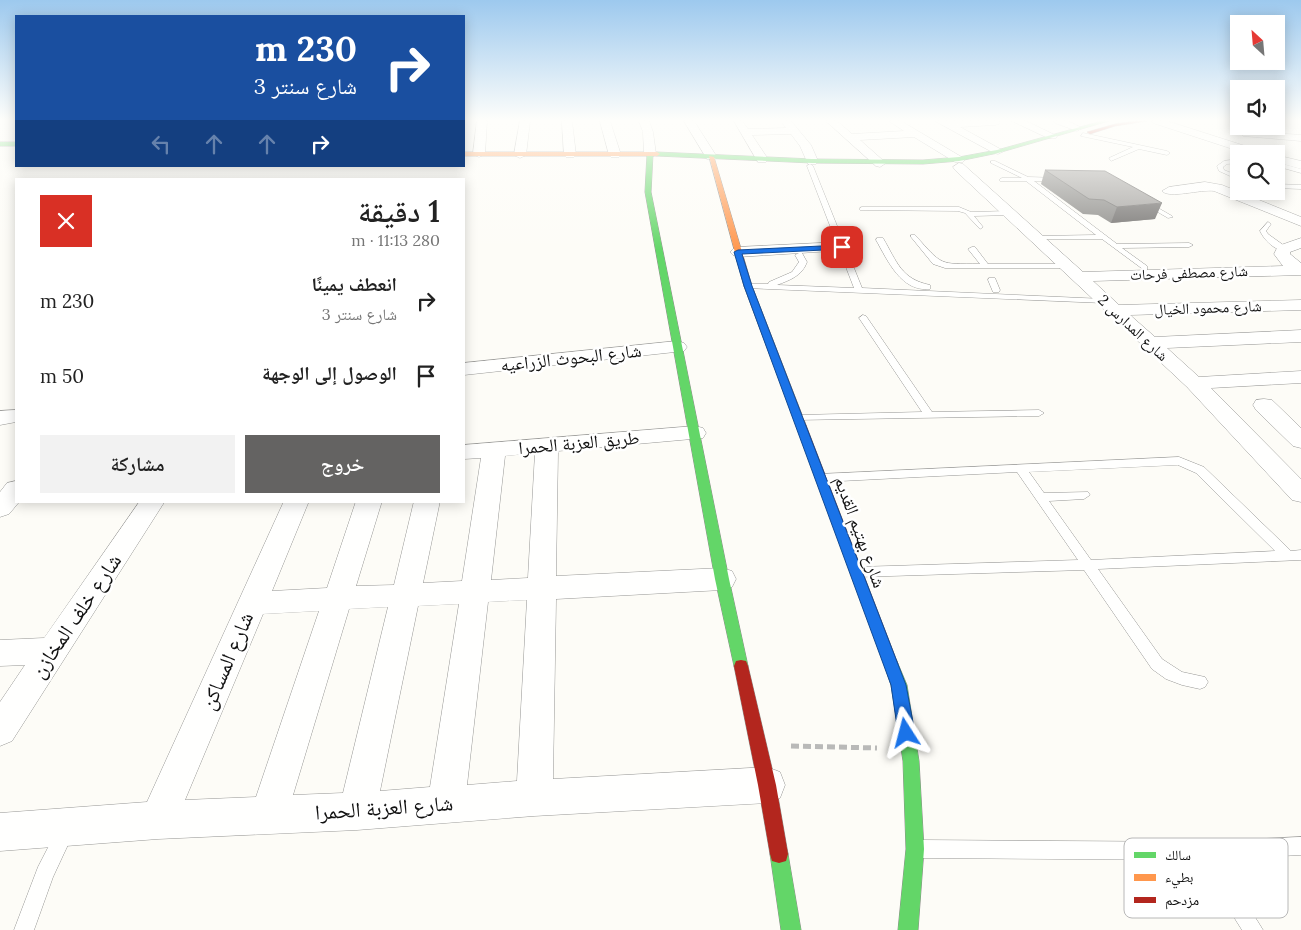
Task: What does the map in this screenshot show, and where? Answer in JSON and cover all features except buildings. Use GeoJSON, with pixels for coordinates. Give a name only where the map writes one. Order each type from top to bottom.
{"type":"FeatureCollection","features":[{"type":"Feature","properties":{"kind":"main road"},"geometry":{"type":"LineString","coordinates":[[649,164],[648,192],[722,578],[767,785],[791,930]]}},
{"type":"Feature","properties":{"kind":"main road","name":"شارع بهتيم القديم"},"geometry":{"type":"LineString","coordinates":[[713,164],[748,286],[899,685],[909,748],[914,849],[908,930]]}},
{"type":"Feature","properties":{"kind":"main road"},"geometry":{"type":"LineString","coordinates":[[830,164],[892,169],[943,164]]}},
{"type":"Feature","properties":{"kind":"street","name":"شارع المدارس 2"},"geometry":{"type":"LineString","coordinates":[[960,164],[1009,213],[1194,383],[1301,494]]}},
{"type":"Feature","properties":{"kind":"street"},"geometry":{"type":"LineString","coordinates":[[1169,191],[1205,186],[1217,188],[1301,222]]}},
{"type":"Feature","properties":{"kind":"street"},"geometry":{"type":"LineString","coordinates":[[1301,243],[1283,249],[1282,254],[1288,262],[1301,270]]}},
{"type":"Feature","properties":{"kind":"street"},"geometry":{"type":"LineString","coordinates":[[738,252],[842,247]]}},
{"type":"Feature","properties":{"kind":"street","name":"شارع مصطفى فرحات"},"geometry":{"type":"LineString","coordinates":[[1072,271],[1179,273],[1301,270]]}},
{"type":"Feature","properties":{"kind":"street"},"geometry":{"type":"LineString","coordinates":[[1179,273],[1236,307],[1301,354]]}},
{"type":"Feature","properties":{"kind":"street","name":"شارع محمود الخيال"},"geometry":{"type":"LineString","coordinates":[[1106,303],[1236,307],[1301,305]]}},
{"type":"Feature","properties":{"kind":"street"},"geometry":{"type":"LineString","coordinates":[[1150,343],[1301,336]]}},
{"type":"Feature","properties":{"kind":"street","name":"شارع البحوث الزراعيه"},"geometry":{"type":"LineString","coordinates":[[465,369],[677,347]]}},
{"type":"Feature","properties":{"kind":"street"},"geometry":{"type":"LineString","coordinates":[[1194,383],[1301,377]]}},
{"type":"Feature","properties":{"kind":"street"},"geometry":{"type":"LineString","coordinates":[[1264,405],[1300,439]]}},
{"type":"Feature","properties":{"kind":"street"},"geometry":{"type":"LineString","coordinates":[[0,418],[15,416]]}},
{"type":"Feature","properties":{"kind":"street","name":"طريق العزبة الحمرا"},"geometry":{"type":"LineString","coordinates":[[465,452],[695,433]]}},
{"type":"Feature","properties":{"kind":"street"},"geometry":{"type":"LineString","coordinates":[[534,798],[547,445]]}},
{"type":"Feature","properties":{"kind":"street"},"geometry":{"type":"LineString","coordinates":[[446,804],[494,450]]}},
{"type":"Feature","properties":{"kind":"street"},"geometry":{"type":"LineString","coordinates":[[0,508],[15,490]]}},
{"type":"Feature","properties":{"kind":"street","name":"شارع خلف المخازن"},"geometry":{"type":"LineString","coordinates":[[0,730],[152,503]]}},
{"type":"Feature","properties":{"kind":"street","name":"شارع المساكن"},"geometry":{"type":"LineString","coordinates":[[158,820],[296,503]]}},
{"type":"Feature","properties":{"kind":"street"},"geometry":{"type":"LineString","coordinates":[[268,816],[368,503]]}},
{"type":"Feature","properties":{"kind":"street"},"geometry":{"type":"LineString","coordinates":[[357,811],[427,503]]}},
{"type":"Feature","properties":{"kind":"street"},"geometry":{"type":"LineString","coordinates":[[253,603],[722,578]]}},
{"type":"Feature","properties":{"kind":"street"},"geometry":{"type":"LineString","coordinates":[[0,653],[53,651]]}},
{"type":"Feature","properties":{"kind":"street","name":"شارع العزبة الحمرا"},"geometry":{"type":"LineString","coordinates":[[0,832],[158,820],[357,811],[534,798],[767,785]]}},
{"type":"Feature","properties":{"kind":"lane"},"geometry":{"type":"LineString","coordinates":[[812,164],[858,290]]}},
{"type":"Feature","properties":{"kind":"lane"},"geometry":{"type":"LineString","coordinates":[[1006,164],[1029,179],[1144,268]]}},
{"type":"Feature","properties":{"kind":"lane"},"geometry":{"type":"LineString","coordinates":[[1222,164],[1220,166],[1222,171],[1230,174]]}},
{"type":"Feature","properties":{"kind":"lane"},"geometry":{"type":"LineString","coordinates":[[1285,167],[1301,171]]}},
{"type":"Feature","properties":{"kind":"lane"},"geometry":{"type":"LineString","coordinates":[[1002,180],[1068,178]]}},
{"type":"Feature","properties":{"kind":"lane"},"geometry":{"type":"LineString","coordinates":[[1285,186],[1301,187]]}},
{"type":"Feature","properties":{"kind":"lane"},"geometry":{"type":"LineString","coordinates":[[1136,197],[1170,216]]}},
{"type":"Feature","properties":{"kind":"lane"},"geometry":{"type":"LineString","coordinates":[[862,209],[956,209],[965,211],[980,227]]}},
{"type":"Feature","properties":{"kind":"lane"},"geometry":{"type":"LineString","coordinates":[[969,214],[1009,213]]}},
{"type":"Feature","properties":{"kind":"lane"},"geometry":{"type":"LineString","coordinates":[[1268,224],[1263,231],[1265,235],[1283,249]]}},
{"type":"Feature","properties":{"kind":"lane"},"geometry":{"type":"LineString","coordinates":[[914,236],[936,262],[941,265],[1072,271]]}},
{"type":"Feature","properties":{"kind":"lane"},"geometry":{"type":"LineString","coordinates":[[1036,238],[1103,237]]}},
{"type":"Feature","properties":{"kind":"lane"},"geometry":{"type":"LineString","coordinates":[[880,240],[904,278],[912,284],[927,287],[996,290],[1106,303]]}},
{"type":"Feature","properties":{"kind":"lane"},"geometry":{"type":"LineString","coordinates":[[1115,246],[1189,245]]}},
{"type":"Feature","properties":{"kind":"lane"},"geometry":{"type":"LineString","coordinates":[[972,249],[986,266]]}},
{"type":"Feature","properties":{"kind":"lane"},"geometry":{"type":"LineString","coordinates":[[766,286],[788,278],[800,270],[803,262],[799,254]]}},
{"type":"Feature","properties":{"kind":"lane"},"geometry":{"type":"LineString","coordinates":[[992,280],[996,290]]}},
{"type":"Feature","properties":{"kind":"lane"},"geometry":{"type":"LineString","coordinates":[[748,286],[1106,303]]}},
{"type":"Feature","properties":{"kind":"lane"},"geometry":{"type":"LineString","coordinates":[[863,318],[929,415]]}},
{"type":"Feature","properties":{"kind":"lane"},"geometry":{"type":"LineString","coordinates":[[799,418],[1039,413]]}},
{"type":"Feature","properties":{"kind":"lane"},"geometry":{"type":"LineString","coordinates":[[821,478],[1172,460],[1187,463],[1200,470],[1294,555]]}},
{"type":"Feature","properties":{"kind":"lane"},"geometry":{"type":"LineString","coordinates":[[1020,468],[1157,664],[1175,677],[1200,682]]}},
{"type":"Feature","properties":{"kind":"lane"},"geometry":{"type":"LineString","coordinates":[[1040,497],[1084,495]]}},
{"type":"Feature","properties":{"kind":"lane"},"geometry":{"type":"LineString","coordinates":[[856,572],[1087,565],[1294,555]]}},
{"type":"Feature","properties":{"kind":"lane"},"geometry":{"type":"LineString","coordinates":[[24,930],[45,874],[67,828]]}},
{"type":"Feature","properties":{"kind":"lane"},"geometry":{"type":"LineString","coordinates":[[1288,847],[1301,846]]}},
{"type":"Feature","properties":{"kind":"lane"},"geometry":{"type":"LineString","coordinates":[[914,849],[1124,850]]}},
{"type":"Feature","properties":{"kind":"lane"},"geometry":{"type":"LineString","coordinates":[[1245,918],[1253,930]]}},
{"type":"Feature","properties":{"kind":"path"},"geometry":{"type":"LineString","coordinates":[[758,745],[909,748]]}},
{"type":"Feature","properties":{"kind":"traffic: fast"},"geometry":{"type":"LineString","coordinates":[[649,164],[648,192],[722,579],[741,666]]}},
{"type":"Feature","properties":{"kind":"traffic: fast"},"geometry":{"type":"LineString","coordinates":[[891,664],[899,685],[911,761],[915,849],[908,930]]}},
{"type":"Feature","properties":{"kind":"traffic: fast"},"geometry":{"type":"LineString","coordinates":[[779,854],[791,930]]}},
{"type":"Feature","properties":{"kind":"traffic: slow"},"geometry":{"type":"LineString","coordinates":[[713,164],[748,286],[801,425]]}},
{"type":"Feature","properties":{"kind":"traffic: jam"},"geometry":{"type":"LineString","coordinates":[[801,425],[891,664]]}},
{"type":"Feature","properties":{"kind":"traffic: jam"},"geometry":{"type":"LineString","coordinates":[[741,666],[767,785],[779,854]]}},
{"type":"Feature","properties":{"kind":"route"},"geometry":{"type":"LineString","coordinates":[[842,247],[738,252],[748,286],[899,685],[906,733]]}}]}
